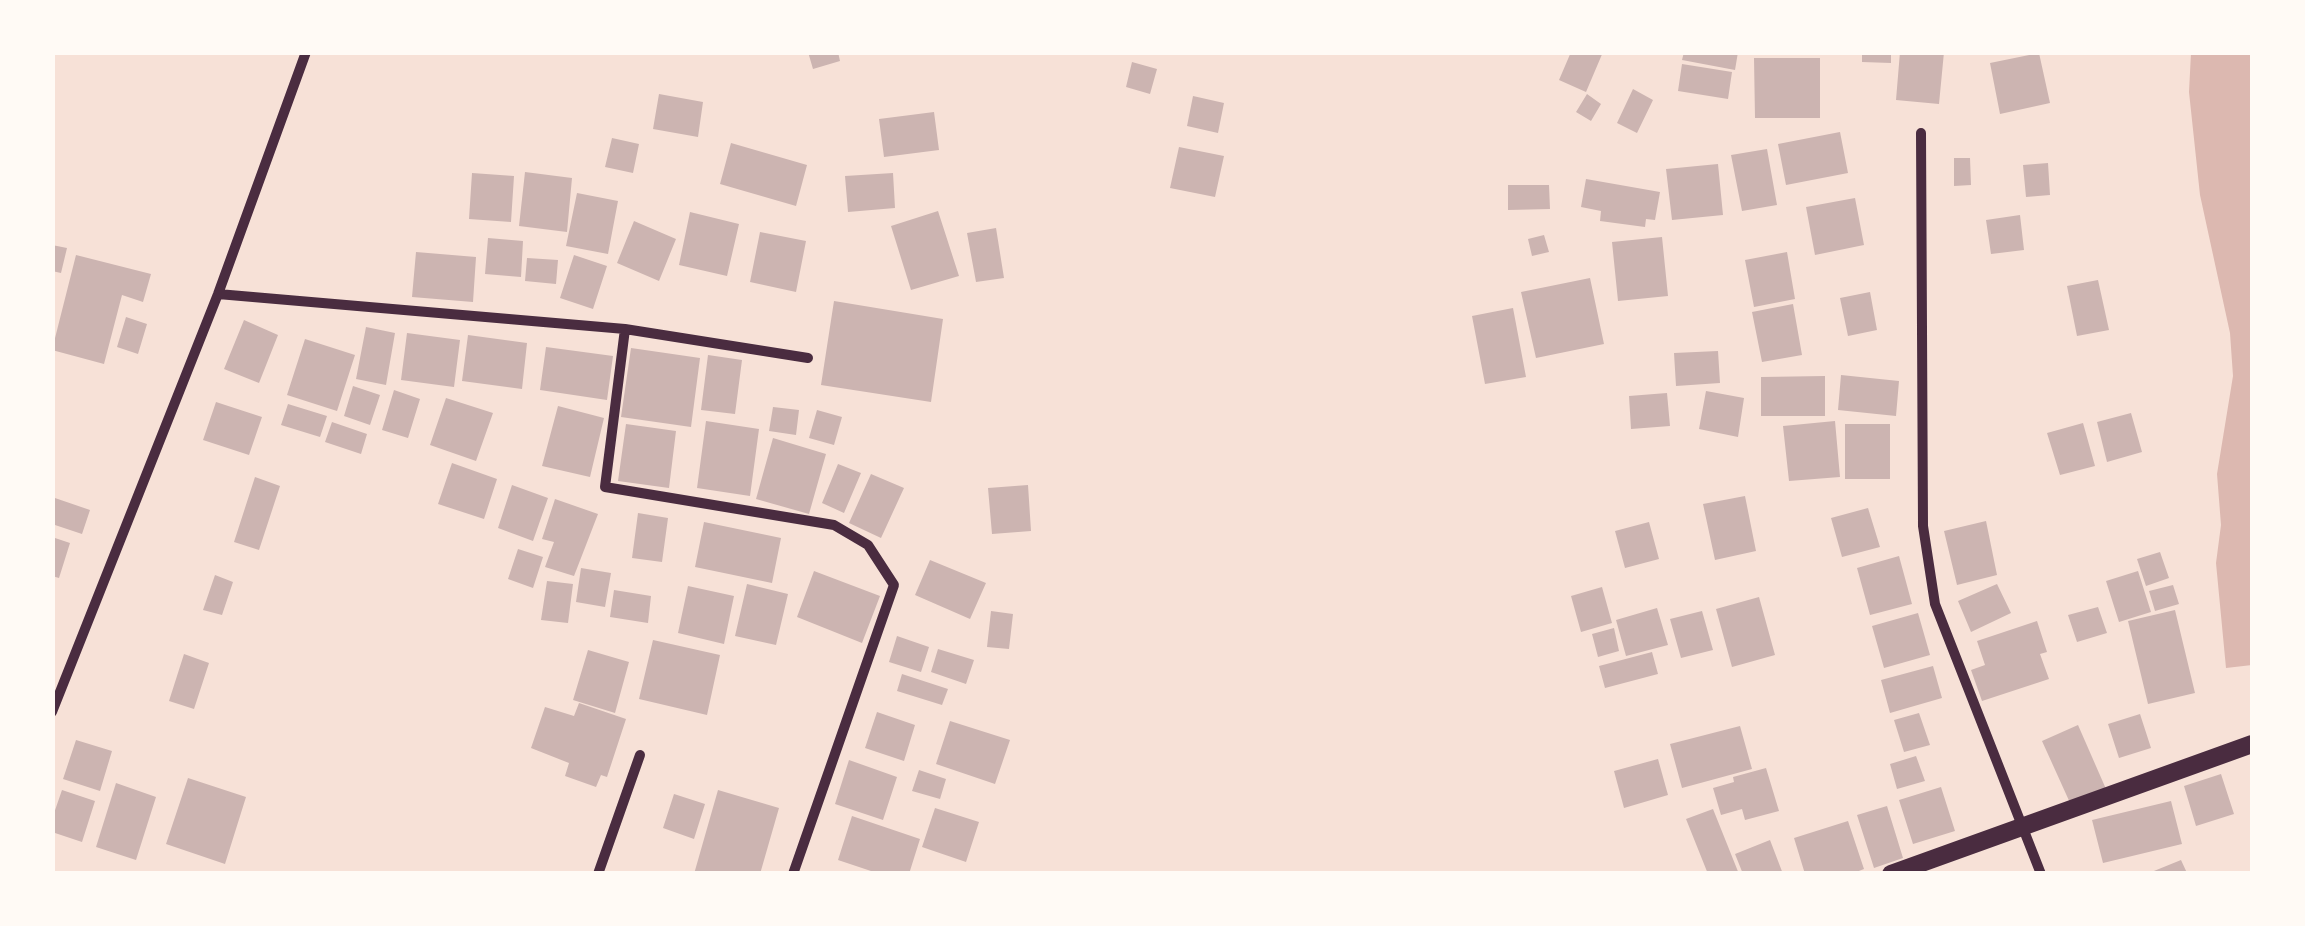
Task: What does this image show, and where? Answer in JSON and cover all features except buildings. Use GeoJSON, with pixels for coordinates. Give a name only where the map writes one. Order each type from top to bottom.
{"type":"FeatureCollection","features":[{"type":"Feature","properties":{"kind":"street"},"geometry":{"type":"LineString","coordinates":[[52,712],[218,294],[306,52]]}},
{"type":"Feature","properties":{"kind":"street"},"geometry":{"type":"LineString","coordinates":[[1921,133],[1923,526],[1935,604],[2040,874]]}},
{"type":"Feature","properties":{"kind":"street"},"geometry":{"type":"LineString","coordinates":[[218,294],[625,329],[808,358]]}},
{"type":"Feature","properties":{"kind":"street"},"geometry":{"type":"LineString","coordinates":[[625,329],[605,487],[834,525],[868,545],[894,584],[793,874]]}},
{"type":"Feature","properties":{"kind":"street"},"geometry":{"type":"LineString","coordinates":[[1891,874],[2252,744]]}},
{"type":"Feature","properties":{"kind":"street"},"geometry":{"type":"LineString","coordinates":[[598,874],[640,755]]}},
{"type":"Feature","properties":{"kind":"shaded area"},"geometry":{"type":"Polygon","coordinates":[[[2191,53],[2252,53],[2252,665],[2226,668],[2216,563],[2221,525],[2217,474],[2233,376],[2230,333],[2200,195],[2189,92],[2191,53]]]}}]}
